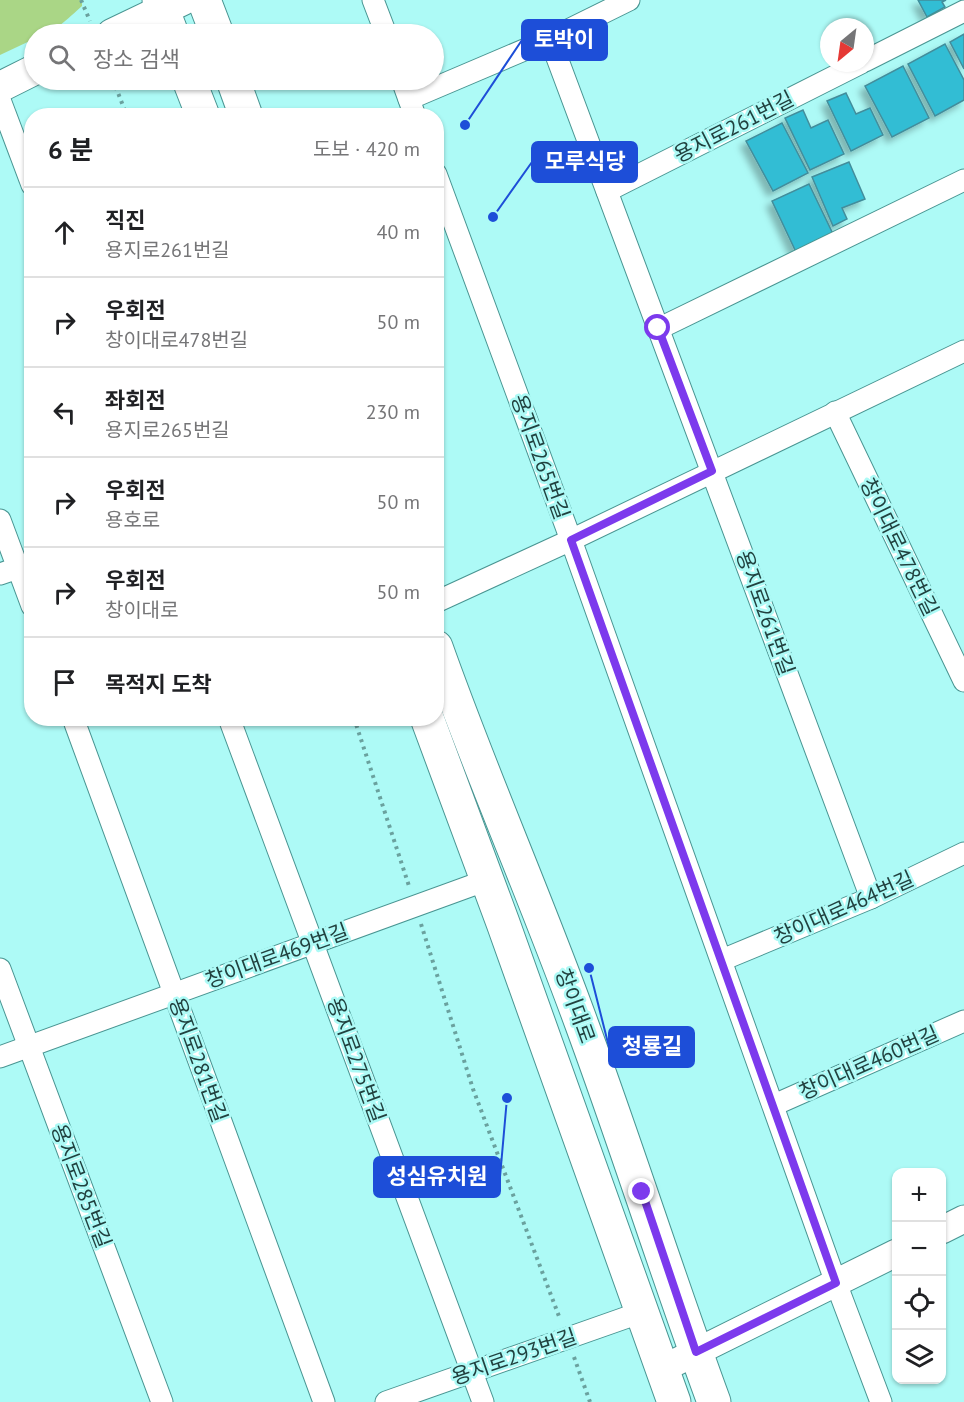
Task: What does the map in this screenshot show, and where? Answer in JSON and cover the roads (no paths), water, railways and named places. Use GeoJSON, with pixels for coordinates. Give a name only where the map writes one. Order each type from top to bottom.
{"type":"FeatureCollection","features":[{"type":"Feature","properties":{"kind":"main road"},"geometry":{"type":"LineString","coordinates":[[204,0],[213,24]]}},
{"type":"Feature","properties":{"kind":"main road"},"geometry":{"type":"LineString","coordinates":[[123,24],[169,11]]}},
{"type":"Feature","properties":{"kind":"main road"},"geometry":{"type":"LineString","coordinates":[[0,87],[24,75]]}},
{"type":"Feature","properties":{"kind":"main road"},"geometry":{"type":"LineString","coordinates":[[193,90],[200,108]]}},
{"type":"Feature","properties":{"kind":"main road"},"geometry":{"type":"LineString","coordinates":[[237,90],[243,108]]}},
{"type":"Feature","properties":{"kind":"main road","name":"창이대로"},"geometry":{"type":"LineString","coordinates":[[444,669],[582,1024],[714,1402]]}},
{"type":"Feature","properties":{"kind":"main road","name":"창이대로"},"geometry":{"type":"LineString","coordinates":[[430,726],[674,1402]]}},
{"type":"Feature","properties":{"kind":"street"},"geometry":{"type":"LineString","coordinates":[[373,0],[382,24]]}},
{"type":"Feature","properties":{"kind":"street"},"geometry":{"type":"LineString","coordinates":[[444,83],[550,39],[629,0]]}},
{"type":"Feature","properties":{"kind":"street","name":"용지로261번길"},"geometry":{"type":"LineString","coordinates":[[874,56],[964,11]]}},
{"type":"Feature","properties":{"kind":"street","name":"용지로261번길"},"geometry":{"type":"LineString","coordinates":[[550,39],[871,898]]}},
{"type":"Feature","properties":{"kind":"street","name":"용지로261번길"},"geometry":{"type":"LineString","coordinates":[[607,191],[843,72]]}},
{"type":"Feature","properties":{"kind":"street"},"geometry":{"type":"LineString","coordinates":[[409,98],[428,90]]}},
{"type":"Feature","properties":{"kind":"street"},"geometry":{"type":"LineString","coordinates":[[0,100],[24,164]]}},
{"type":"Feature","properties":{"kind":"street"},"geometry":{"type":"LineString","coordinates":[[658,328],[964,180]]}},
{"type":"Feature","properties":{"kind":"street","name":"용지로265번길"},"geometry":{"type":"LineString","coordinates":[[444,196],[571,540],[836,1283],[881,1402]]}},
{"type":"Feature","properties":{"kind":"street"},"geometry":{"type":"LineString","coordinates":[[444,598],[571,540],[964,351]]}},
{"type":"Feature","properties":{"kind":"street","name":"창이대로478번길"},"geometry":{"type":"LineString","coordinates":[[835,412],[964,681]]}},
{"type":"Feature","properties":{"kind":"street"},"geometry":{"type":"LineString","coordinates":[[0,520],[24,587]]}},
{"type":"Feature","properties":{"kind":"street","name":"용지로281번길"},"geometry":{"type":"LineString","coordinates":[[76,726],[324,1402]]}},
{"type":"Feature","properties":{"kind":"street","name":"용지로275번길"},"geometry":{"type":"LineString","coordinates":[[232,726],[483,1402]]}},
{"type":"Feature","properties":{"kind":"street","name":"창이대로464번길"},"geometry":{"type":"LineString","coordinates":[[722,960],[871,898],[964,853]]}},
{"type":"Feature","properties":{"kind":"street","name":"창이대로469번길"},"geometry":{"type":"LineString","coordinates":[[0,1057],[487,880]]}},
{"type":"Feature","properties":{"kind":"street","name":"용지로285번길"},"geometry":{"type":"LineString","coordinates":[[0,969],[162,1402]]}},
{"type":"Feature","properties":{"kind":"street","name":"창이대로460번길"},"geometry":{"type":"LineString","coordinates":[[774,1105],[964,1021]]}},
{"type":"Feature","properties":{"kind":"street"},"geometry":{"type":"LineString","coordinates":[[946,1228],[964,1219]]}},
{"type":"Feature","properties":{"kind":"street"},"geometry":{"type":"LineString","coordinates":[[662,1369],[892,1255]]}},
{"type":"Feature","properties":{"kind":"street","name":"용지로293번길"},"geometry":{"type":"LineString","coordinates":[[386,1402],[642,1312]]}},
{"type":"Feature","properties":{"kind":"place","name":"토박이"},"geometry":{"type":"Point","coordinates":[465,125]}},
{"type":"Feature","properties":{"kind":"place","name":"모루식당"},"geometry":{"type":"Point","coordinates":[493,217]}},
{"type":"Feature","properties":{"kind":"place","name":"청룡길"},"geometry":{"type":"Point","coordinates":[589,968]}},
{"type":"Feature","properties":{"kind":"place","name":"성심유치원"},"geometry":{"type":"Point","coordinates":[507,1098]}}]}
